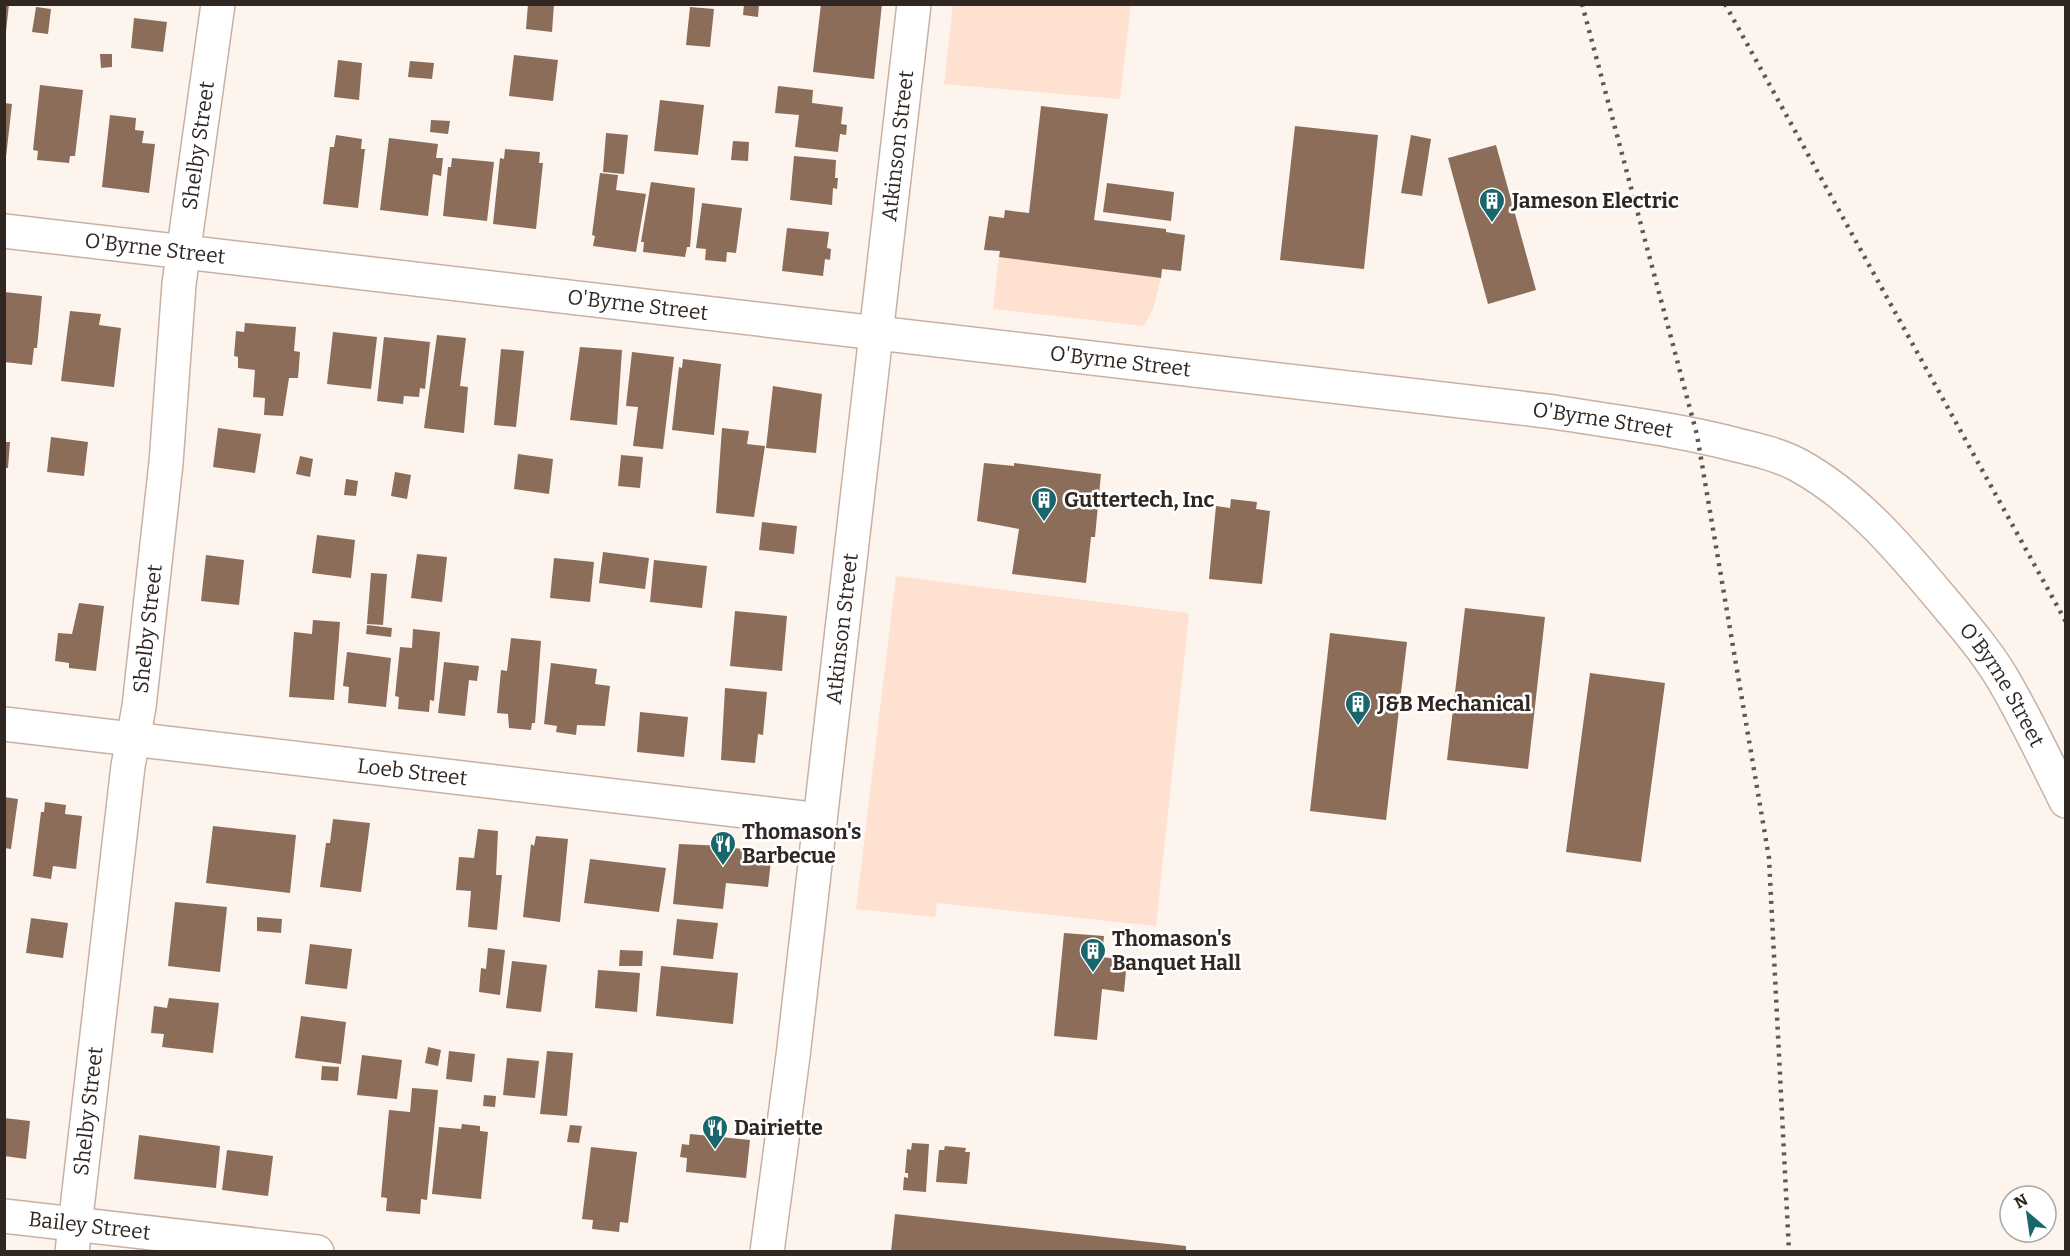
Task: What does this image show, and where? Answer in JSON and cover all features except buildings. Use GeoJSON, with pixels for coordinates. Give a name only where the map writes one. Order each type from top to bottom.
{"type":"FeatureCollection","features":[{"type":"Feature","properties":{"kind":"street","name":"Shelby Street"},"geometry":{"type":"LineString","coordinates":[[74,1238],[128,766],[134,739],[166,463],[184,252],[218,4]]}},
{"type":"Feature","properties":{"kind":"street","name":"Atkinson Street"},"geometry":{"type":"LineString","coordinates":[[767,1251],[820,820],[914,4]]}},
{"type":"Feature","properties":{"kind":"street","name":"O'Byrne Street"},"geometry":{"type":"LineString","coordinates":[[4,231],[1554,412],[1697,435],[1772,454],[1797,464],[1825,483],[1863,512],[1902,552],[1962,623],[2000,673],[2066,801]]}},
{"type":"Feature","properties":{"kind":"street","name":"Loeb Street"},"geometry":{"type":"LineString","coordinates":[[4,724],[820,820]]}},
{"type":"Feature","properties":{"kind":"street","name":"Bailey Street"},"geometry":{"type":"LineString","coordinates":[[4,1216],[74,1238],[317,1251]]}},
{"type":"Feature","properties":{"kind":"shaded area"},"geometry":{"type":"Polygon","coordinates":[[[953,5],[1131,5],[1120,99],[944,84],[953,5]]]}},
{"type":"Feature","properties":{"kind":"shaded area"},"geometry":{"type":"Polygon","coordinates":[[[999,257],[1161,278],[1153,309],[1144,326],[993,309],[999,257]]]}},
{"type":"Feature","properties":{"kind":"shaded area"},"geometry":{"type":"Polygon","coordinates":[[[896,576],[1189,613],[1156,926],[937,903],[935,917],[856,909],[896,576]]]}},
{"type":"Feature","properties":{"kind":"railway"},"geometry":{"type":"LineString","coordinates":[[1582,4],[1697,435],[1769,858],[1789,1252]]}},
{"type":"Feature","properties":{"kind":"railway"},"geometry":{"type":"LineString","coordinates":[[1725,4],[2066,622]]}},
{"type":"Feature","properties":{"kind":"place","name":"Jameson Electric"},"geometry":{"type":"Point","coordinates":[1492,224]}},
{"type":"Feature","properties":{"kind":"place","name":"Guttertech, Inc"},"geometry":{"type":"Point","coordinates":[1044,523]}},
{"type":"Feature","properties":{"kind":"place","name":"J&B Mechanical"},"geometry":{"type":"Point","coordinates":[1358,727]}},
{"type":"Feature","properties":{"kind":"place","name":"Thomason's Barbecue"},"geometry":{"type":"Point","coordinates":[723,867]}},
{"type":"Feature","properties":{"kind":"place","name":"Thomason's Banquet Hall"},"geometry":{"type":"Point","coordinates":[1093,974]}},
{"type":"Feature","properties":{"kind":"place","name":"Dairiette"},"geometry":{"type":"Point","coordinates":[715,1151]}}]}
